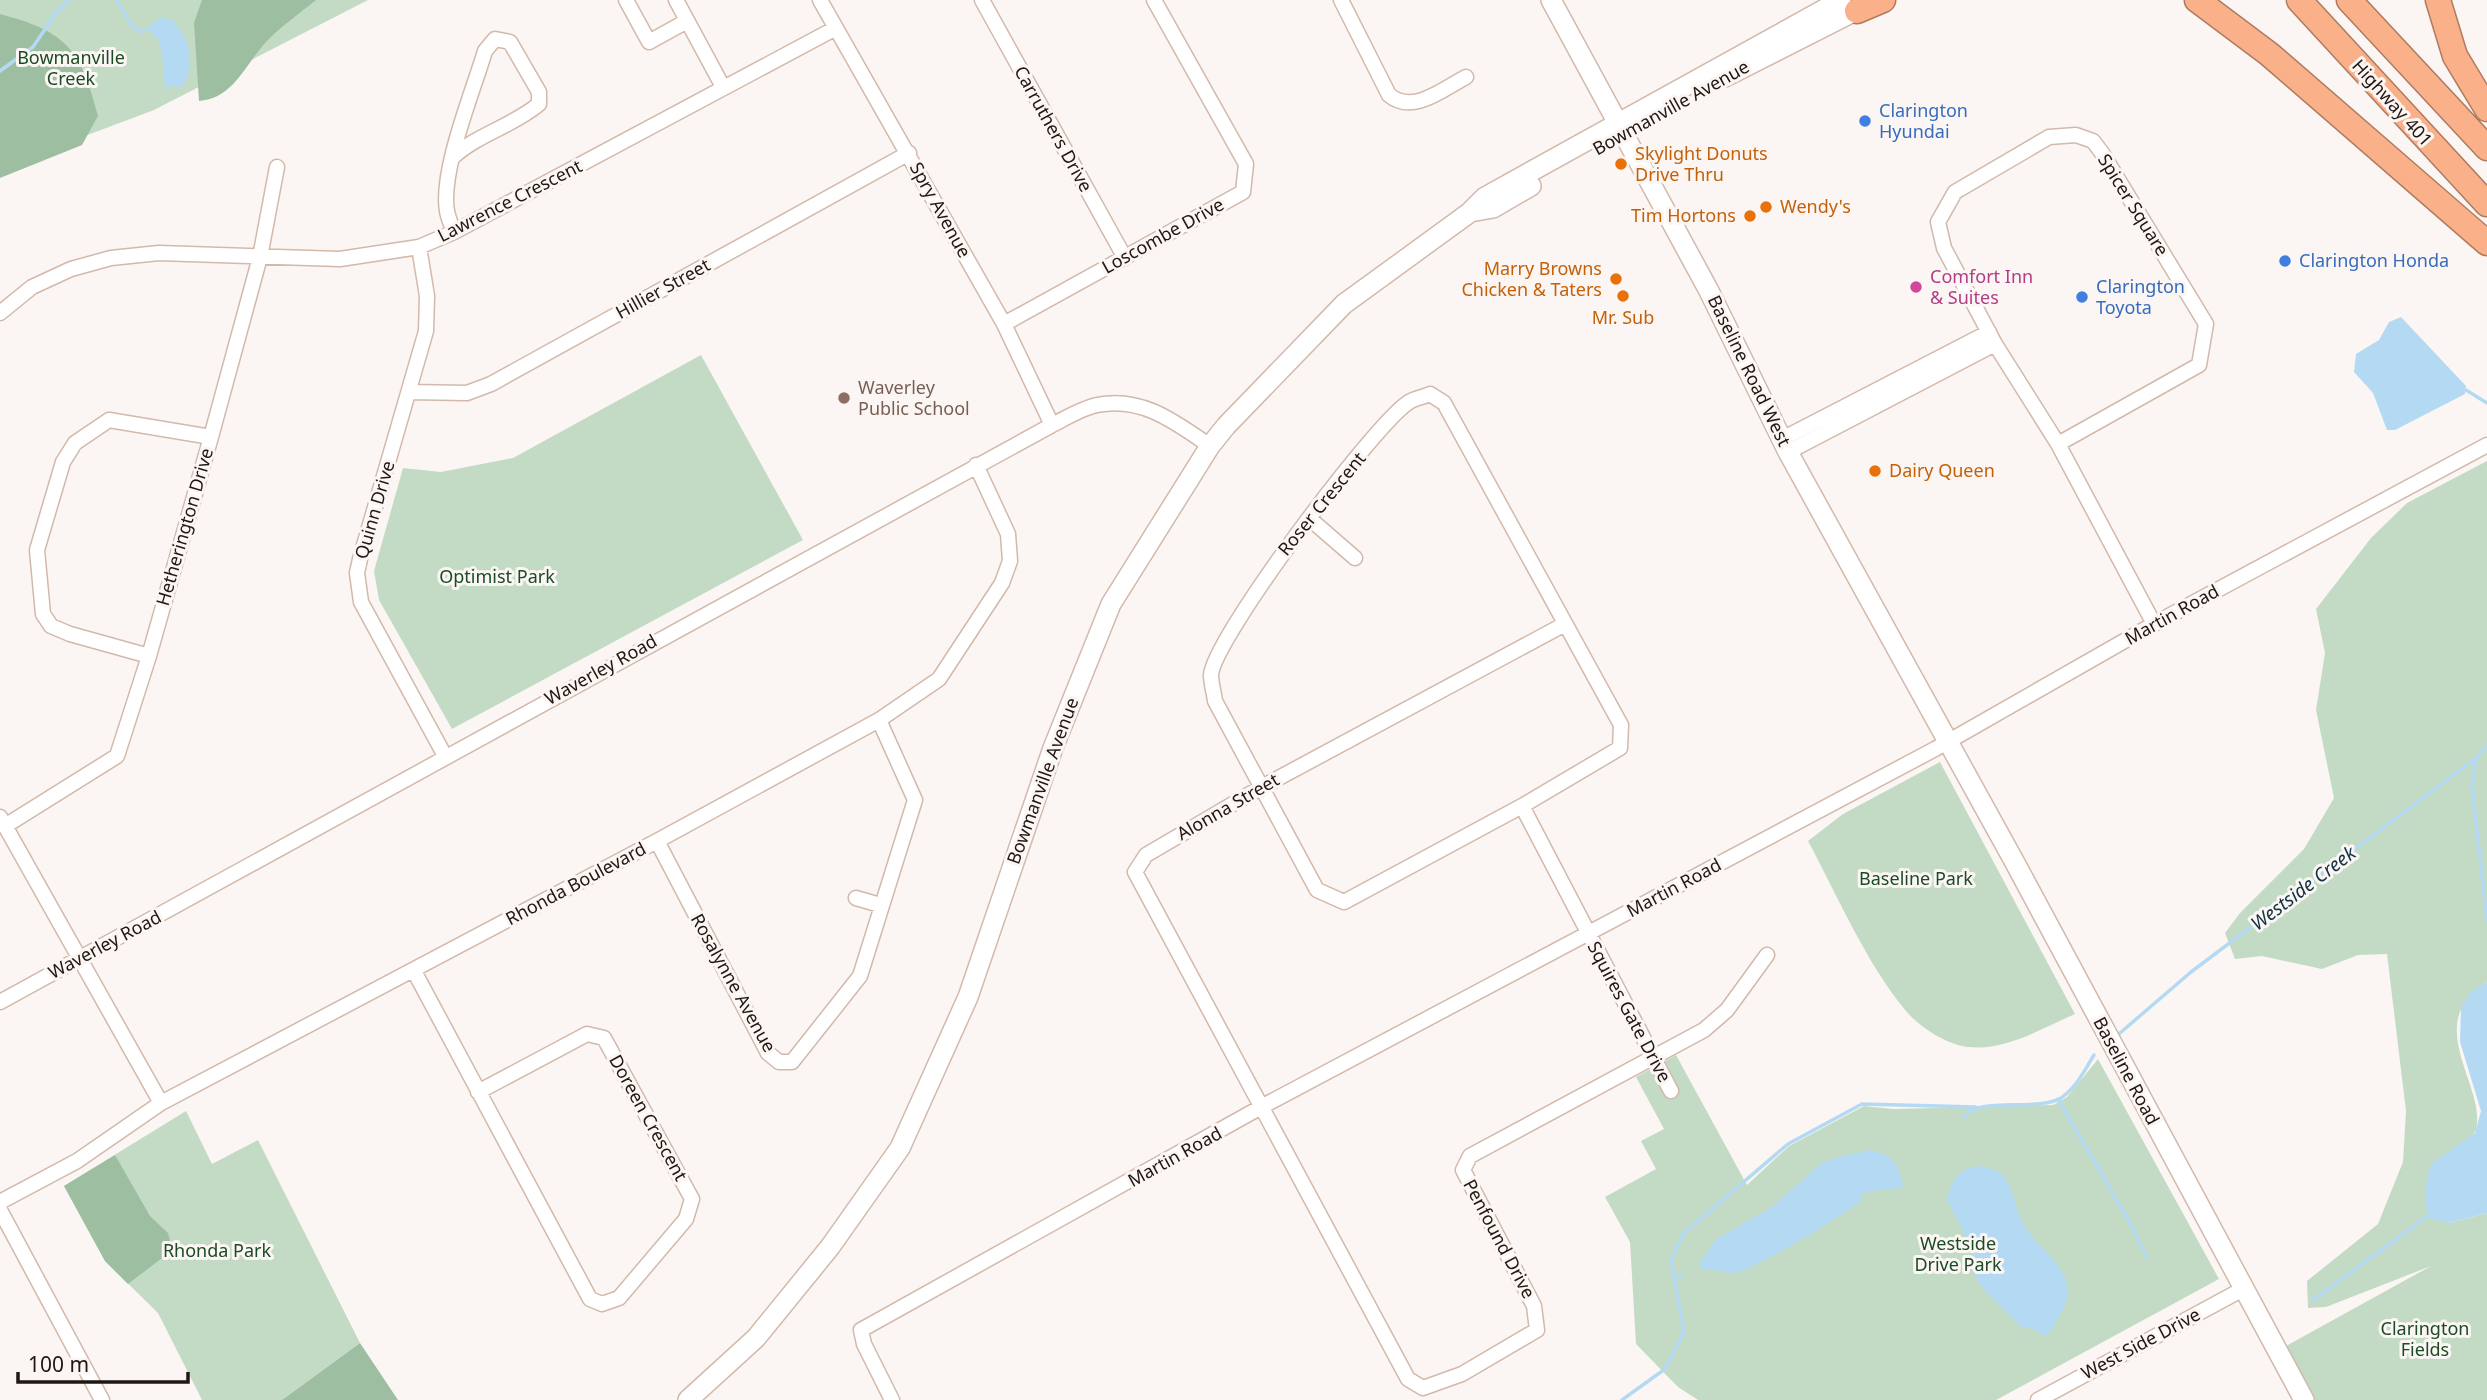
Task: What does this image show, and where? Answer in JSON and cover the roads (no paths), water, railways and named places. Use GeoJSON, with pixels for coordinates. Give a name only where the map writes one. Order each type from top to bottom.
{"type":"FeatureCollection","features":[{"type":"Feature","properties":{"kind":"highway"},"geometry":{"type":"LineString","coordinates":[[1857,4],[1883,0]]}},
{"type":"Feature","properties":{"kind":"highway"},"geometry":{"type":"LineString","coordinates":[[2197,0],[2269,54],[2487,243]]}},
{"type":"Feature","properties":{"kind":"highway","name":"Highway 401"},"geometry":{"type":"LineString","coordinates":[[2299,0],[2487,204]]}},
{"type":"Feature","properties":{"kind":"highway"},"geometry":{"type":"LineString","coordinates":[[2349,0],[2487,148]]}},
{"type":"Feature","properties":{"kind":"highway"},"geometry":{"type":"LineString","coordinates":[[2438,0],[2455,56],[2487,109]]}},
{"type":"Feature","properties":{"kind":"main road","name":"Baseline Road West"},"geometry":{"type":"LineString","coordinates":[[1551,0],[1709,291],[1785,445],[1948,742]]}},
{"type":"Feature","properties":{"kind":"main road","name":"Bowmanville Avenue"},"geometry":{"type":"LineString","coordinates":[[688,1400],[756,1338],[830,1247],[900,1148],[968,997],[1053,748],[1111,604],[1210,446],[1344,304],[1469,213],[1493,208],[1620,128],[1857,4]]}},
{"type":"Feature","properties":{"kind":"main road","name":"Baseline Road"},"geometry":{"type":"LineString","coordinates":[[1948,742],[2304,1400]]}},
{"type":"Feature","properties":{"kind":"street"},"geometry":{"type":"LineString","coordinates":[[626,0],[649,42],[687,21]]}},
{"type":"Feature","properties":{"kind":"street"},"geometry":{"type":"LineString","coordinates":[[676,0],[723,86]]}},
{"type":"Feature","properties":{"kind":"street","name":"Spry Avenue"},"geometry":{"type":"LineString","coordinates":[[820,0],[1004,324],[1052,425]]}},
{"type":"Feature","properties":{"kind":"street","name":"Carruthers Drive"},"geometry":{"type":"LineString","coordinates":[[982,0],[1125,258]]}},
{"type":"Feature","properties":{"kind":"street","name":"Loscombe Drive"},"geometry":{"type":"LineString","coordinates":[[1004,324],[1243,192],[1246,164],[1154,0]]}},
{"type":"Feature","properties":{"kind":"street"},"geometry":{"type":"LineString","coordinates":[[1340,0],[1389,95],[1399,103],[1415,104],[1466,76]]}},
{"type":"Feature","properties":{"kind":"street","name":"Lawrence Crescent"},"geometry":{"type":"LineString","coordinates":[[0,313],[32,287],[71,269],[111,258],[159,253],[340,259],[419,247],[454,232],[836,28]]}},
{"type":"Feature","properties":{"kind":"street"},"geometry":{"type":"LineString","coordinates":[[453,158],[467,145],[524,117],[539,104],[538,92],[510,42],[495,39],[485,51],[453,158],[447,183],[447,212],[454,232]]}},
{"type":"Feature","properties":{"kind":"street","name":"Spicer Square"},"geometry":{"type":"LineString","coordinates":[[2058,444],[2199,365],[2206,324],[2093,141],[2076,135],[2049,137],[1955,192],[1938,222],[1939,233],[1992,338],[2058,444],[2154,624]]}},
{"type":"Feature","properties":{"kind":"street","name":"Hillier Street"},"geometry":{"type":"LineString","coordinates":[[409,392],[467,393],[491,384],[909,153]]}},
{"type":"Feature","properties":{"kind":"street","name":"Hetherington Drive"},"geometry":{"type":"LineString","coordinates":[[3,822],[117,756],[149,656],[260,257],[277,167]]}},
{"type":"Feature","properties":{"kind":"street","name":"Quinn Drive"},"geometry":{"type":"LineString","coordinates":[[419,247],[427,296],[426,331],[360,559],[358,586],[367,613],[445,756]]}},
{"type":"Feature","properties":{"kind":"street"},"geometry":{"type":"LineString","coordinates":[[1785,445],[1992,338]]}},
{"type":"Feature","properties":{"kind":"street","name":"Roser Crescent"},"geometry":{"type":"LineString","coordinates":[[1430,394],[1444,404],[1565,624],[1621,725],[1620,748],[1522,806],[1344,902],[1317,890],[1260,788],[1216,701],[1211,673],[1226,642],[1282,552],[1342,475],[1409,402],[1430,394]]}},
{"type":"Feature","properties":{"kind":"street","name":"Waverley Road"},"geometry":{"type":"LineString","coordinates":[[0,1002],[131,933],[445,756],[976,465],[1095,405],[1123,403],[1158,411],[1210,446]]}},
{"type":"Feature","properties":{"kind":"street"},"geometry":{"type":"LineString","coordinates":[[149,656],[69,634],[51,626],[43,614],[37,551],[63,462],[75,443],[110,420],[211,437]]}},
{"type":"Feature","properties":{"kind":"street","name":"Martin Road"},"geometry":{"type":"LineString","coordinates":[[892,1400],[864,1344],[861,1330],[1263,1106],[1948,742],[2154,624],[2487,445]]}},
{"type":"Feature","properties":{"kind":"street","name":"Rhonda Boulevard"},"geometry":{"type":"LineString","coordinates":[[0,1202],[77,1161],[161,1103],[657,841],[879,720],[939,679],[1002,583],[1010,561],[1007,534],[976,465]]}},
{"type":"Feature","properties":{"kind":"street"},"geometry":{"type":"LineString","coordinates":[[1310,519],[1355,558]]}},
{"type":"Feature","properties":{"kind":"street","name":"Alonna Street"},"geometry":{"type":"LineString","coordinates":[[1263,1106],[1135,872],[1146,855],[1260,788],[1565,624]]}},
{"type":"Feature","properties":{"kind":"street","name":"Rosalynne Avenue"},"geometry":{"type":"LineString","coordinates":[[657,841],[768,1053],[779,1062],[792,1062],[860,975],[915,800],[879,720]]}},
{"type":"Feature","properties":{"kind":"street"},"geometry":{"type":"LineString","coordinates":[[1522,806],[1587,934]]}},
{"type":"Feature","properties":{"kind":"street"},"geometry":{"type":"LineString","coordinates":[[3,822],[161,1103]]}},
{"type":"Feature","properties":{"kind":"street"},"geometry":{"type":"LineString","coordinates":[[856,898],[880,905]]}},
{"type":"Feature","properties":{"kind":"street","name":"Squires Gate Drive"},"geometry":{"type":"LineString","coordinates":[[1587,934],[1671,1091]]}},
{"type":"Feature","properties":{"kind":"street"},"geometry":{"type":"LineString","coordinates":[[1653,1058],[1704,1030],[1727,1010],[1767,955]]}},
{"type":"Feature","properties":{"kind":"street","name":"Doreen Crescent"},"geometry":{"type":"LineString","coordinates":[[414,971],[478,1092],[590,1299],[602,1304],[619,1298],[686,1219],[692,1199],[604,1038],[587,1034],[478,1092]]}},
{"type":"Feature","properties":{"kind":"street","name":"Penfound Drive"},"geometry":{"type":"LineString","coordinates":[[1263,1106],[1408,1380],[1423,1388],[1462,1374],[1536,1330],[1534,1306],[1462,1170],[1470,1156],[1653,1058]]}},
{"type":"Feature","properties":{"kind":"street"},"geometry":{"type":"LineString","coordinates":[[0,1210],[102,1400]]}},
{"type":"Feature","properties":{"kind":"street","name":"West Side Drive"},"geometry":{"type":"LineString","coordinates":[[2038,1400],[2244,1289]]}},
{"type":"Feature","properties":{"kind":"water"},"geometry":{"type":"Polygon","coordinates":[[[160,18],[171,19],[182,33],[190,60],[186,79],[181,87],[170,86],[165,91],[160,41],[151,32],[142,32],[160,18]]]}},
{"type":"Feature","properties":{"kind":"water"},"geometry":{"type":"Polygon","coordinates":[[[2401,317],[2466,386],[2465,394],[2395,430],[2387,430],[2373,393],[2354,372],[2356,354],[2379,340],[2389,322],[2401,317]]]}},
{"type":"Feature","properties":{"kind":"water"},"geometry":{"type":"Polygon","coordinates":[[[2487,982],[2487,1213],[2449,1223],[2431,1219],[2425,1199],[2426,1185],[2431,1164],[2475,1133],[2481,1111],[2460,1042],[2461,1007],[2471,992],[2487,982]]]}},
{"type":"Feature","properties":{"kind":"water"},"geometry":{"type":"Polygon","coordinates":[[[1870,1150],[1885,1155],[1894,1162],[1903,1187],[1863,1193],[1861,1201],[1836,1218],[1744,1270],[1734,1273],[1702,1270],[1699,1264],[1716,1239],[1772,1207],[1818,1166],[1834,1158],[1870,1150]]]}},
{"type":"Feature","properties":{"kind":"water"},"geometry":{"type":"Polygon","coordinates":[[[1977,1166],[1990,1168],[2005,1178],[2023,1223],[2064,1275],[2066,1300],[2054,1327],[2044,1336],[2034,1329],[2021,1327],[1984,1290],[1971,1269],[1971,1247],[1947,1200],[1956,1177],[1977,1166]]]}},
{"type":"Feature","properties":{"kind":"waterway","name":"Bowmanville Creek"},"geometry":{"type":"LineString","coordinates":[[0,71],[33,47],[56,13],[69,0]]}},
{"type":"Feature","properties":{"kind":"waterway"},"geometry":{"type":"LineString","coordinates":[[117,0],[131,25],[142,32]]}},
{"type":"Feature","properties":{"kind":"waterway"},"geometry":{"type":"LineString","coordinates":[[2466,390],[2487,403]]}},
{"type":"Feature","properties":{"kind":"waterway","name":"Westside Creek"},"geometry":{"type":"LineString","coordinates":[[2120,1033],[2191,972],[2476,758],[2487,746]]}},
{"type":"Feature","properties":{"kind":"waterway"},"geometry":{"type":"LineString","coordinates":[[2476,760],[2472,785],[2487,921]]}},
{"type":"Feature","properties":{"kind":"waterway"},"geometry":{"type":"LineString","coordinates":[[1964,1117],[1981,1107],[2037,1104],[2061,1098],[2076,1084],[2094,1055]]}},
{"type":"Feature","properties":{"kind":"waterway"},"geometry":{"type":"LineString","coordinates":[[2058,1099],[2130,1223],[2147,1258]]}},
{"type":"Feature","properties":{"kind":"waterway"},"geometry":{"type":"LineString","coordinates":[[1622,1400],[1665,1369],[1684,1332],[1671,1259],[1684,1233],[1788,1144],[1862,1104],[1976,1107]]}},
{"type":"Feature","properties":{"kind":"waterway"},"geometry":{"type":"LineString","coordinates":[[2313,1300],[2429,1215]]}},
{"type":"Feature","properties":{"kind":"waterway"},"geometry":{"type":"LineString","coordinates":[[1675,1278],[1682,1275]]}},
{"type":"Feature","properties":{"kind":"place","name":"Clarington Hyundai"},"geometry":{"type":"Point","coordinates":[1865,121]}},
{"type":"Feature","properties":{"kind":"place","name":"Skylight Donuts Drive Thru"},"geometry":{"type":"Point","coordinates":[1621,164]}},
{"type":"Feature","properties":{"kind":"place","name":"Wendy's"},"geometry":{"type":"Point","coordinates":[1766,207]}},
{"type":"Feature","properties":{"kind":"place","name":"Tim Hortons"},"geometry":{"type":"Point","coordinates":[1750,216]}},
{"type":"Feature","properties":{"kind":"place","name":"Clarington Honda"},"geometry":{"type":"Point","coordinates":[2285,261]}},
{"type":"Feature","properties":{"kind":"place","name":"Marry Browns Chicken & Taters"},"geometry":{"type":"Point","coordinates":[1616,279]}},
{"type":"Feature","properties":{"kind":"place","name":"Comfort Inn & Suites"},"geometry":{"type":"Point","coordinates":[1916,287]}},
{"type":"Feature","properties":{"kind":"place","name":"Mr. Sub"},"geometry":{"type":"Point","coordinates":[1623,296]}},
{"type":"Feature","properties":{"kind":"place","name":"Clarington Toyota"},"geometry":{"type":"Point","coordinates":[2082,297]}},
{"type":"Feature","properties":{"kind":"place","name":"Waverley Public School"},"geometry":{"type":"Point","coordinates":[844,398]}},
{"type":"Feature","properties":{"kind":"place","name":"Dairy Queen"},"geometry":{"type":"Point","coordinates":[1875,471]}},
{"type":"Feature","properties":{"kind":"park label","name":"Optimist Park"},"geometry":{"type":"Point","coordinates":[497,577]}},
{"type":"Feature","properties":{"kind":"park label","name":"Baseline Park"},"geometry":{"type":"Point","coordinates":[1916,879]}},
{"type":"Feature","properties":{"kind":"park label","name":"Rhonda Park"},"geometry":{"type":"Point","coordinates":[217,1251]}},
{"type":"Feature","properties":{"kind":"park label","name":"Westside Drive Park"},"geometry":{"type":"Point","coordinates":[1958,1254]}},
{"type":"Feature","properties":{"kind":"park label","name":"Clarington Fields"},"geometry":{"type":"Point","coordinates":[2425,1339]}}]}
